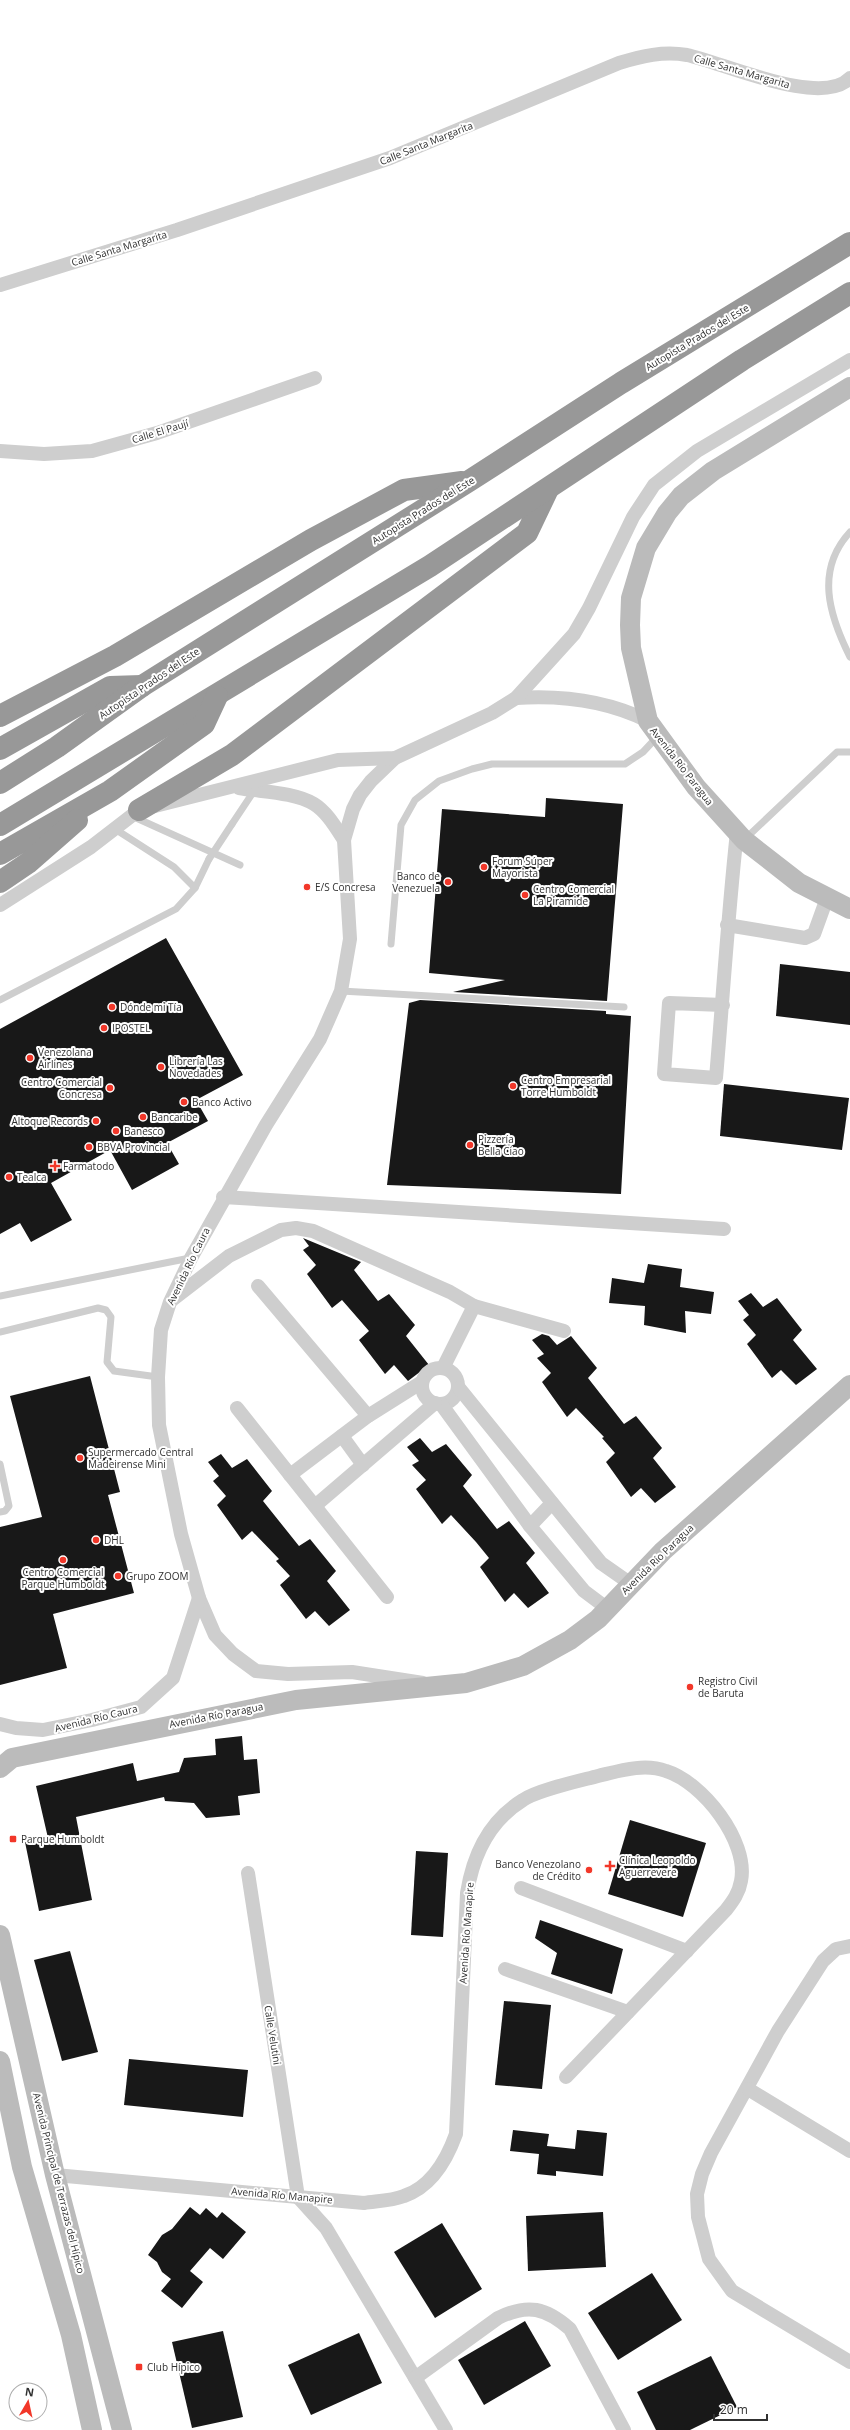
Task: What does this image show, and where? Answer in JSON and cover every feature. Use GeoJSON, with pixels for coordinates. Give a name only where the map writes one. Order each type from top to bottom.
{"type":"FeatureCollection","features":[{"type":"Feature","properties":{"kind":"highway","name":"Autopista Prados del Este"},"geometry":{"type":"LineString","coordinates":[[0,783],[57,747],[142,686],[469,481],[621,383],[850,243]]}},
{"type":"Feature","properties":{"kind":"highway"},"geometry":{"type":"LineString","coordinates":[[0,825],[217,696],[430,566],[742,360],[850,293]]}},
{"type":"Feature","properties":{"kind":"highway"},"geometry":{"type":"LineString","coordinates":[[0,716],[115,656],[311,540],[404,490],[469,481]]}},
{"type":"Feature","properties":{"kind":"highway"},"geometry":{"type":"LineString","coordinates":[[136,813],[232,756],[527,533],[548,488]]}},
{"type":"Feature","properties":{"kind":"highway"},"geometry":{"type":"LineString","coordinates":[[0,749],[110,687],[142,686]]}},
{"type":"Feature","properties":{"kind":"highway"},"geometry":{"type":"LineString","coordinates":[[0,854],[110,791],[204,724],[217,696]]}},
{"type":"Feature","properties":{"kind":"highway"},"geometry":{"type":"LineString","coordinates":[[0,882],[28,863],[110,791]]}},
{"type":"Feature","properties":{"kind":"main road"},"geometry":{"type":"LineString","coordinates":[[653,728],[631,648],[631,598],[646,548],[672,507],[696,483],[850,387]]}},
{"type":"Feature","properties":{"kind":"main road","name":"Avenida Río Paragua"},"geometry":{"type":"LineString","coordinates":[[653,728],[696,787],[741,836],[799,883],[850,909]]}},
{"type":"Feature","properties":{"kind":"main road","name":"Avenida Río Paragua"},"geometry":{"type":"LineString","coordinates":[[0,1768],[12,1758],[288,1701],[438,1686],[487,1678],[523,1666],[570,1640],[598,1619],[663,1551],[850,1384]]}},
{"type":"Feature","properties":{"kind":"main road","name":"Avenida Principal de Terrazas del Hípico"},"geometry":{"type":"LineString","coordinates":[[0,1935],[55,2175],[122,2430]]}},
{"type":"Feature","properties":{"kind":"main road"},"geometry":{"type":"LineString","coordinates":[[0,2061],[22,2167],[71,2335],[90,2427]]}},
{"type":"Feature","properties":{"kind":"street","name":"Calle Santa Margarita"},"geometry":{"type":"LineString","coordinates":[[0,285],[177,230],[390,158],[619,63],[654,53],[686,55],[776,82],[807,88],[828,88],[845,83],[850,78]]}},
{"type":"Feature","properties":{"kind":"street"},"geometry":{"type":"LineString","coordinates":[[0,905],[91,847],[136,813],[338,760],[395,758],[492,713],[516,698],[574,634],[589,608],[633,516],[654,485],[697,452],[850,360]]}},
{"type":"Feature","properties":{"kind":"street","name":"Calle El Paují"},"geometry":{"type":"LineString","coordinates":[[0,451],[44,454],[92,451],[157,433],[315,378]]}},
{"type":"Feature","properties":{"kind":"street"},"geometry":{"type":"LineString","coordinates":[[516,698],[544,696],[579,699],[611,706],[653,728]]}},
{"type":"Feature","properties":{"kind":"street","name":"Avenida Río Caura"},"geometry":{"type":"LineString","coordinates":[[0,1724],[16,1728],[43,1730],[92,1720],[140,1707],[173,1678],[199,1598],[181,1534],[160,1425],[158,1378],[161,1330],[170,1302],[191,1258],[223,1198],[320,1039],[341,991],[350,940],[344,840],[353,809],[360,796],[371,781],[395,758]]}},
{"type":"Feature","properties":{"kind":"street"},"geometry":{"type":"LineString","coordinates":[[233,787],[301,799],[315,805],[335,825],[344,840]]}},
{"type":"Feature","properties":{"kind":"street"},"geometry":{"type":"LineString","coordinates":[[723,1004],[669,1003],[664,1074],[716,1078],[723,1004],[727,925],[741,836]]}},
{"type":"Feature","properties":{"kind":"street"},"geometry":{"type":"LineString","coordinates":[[727,925],[805,938],[814,934],[827,898]]}},
{"type":"Feature","properties":{"kind":"street"},"geometry":{"type":"LineString","coordinates":[[223,1198],[724,1229]]}},
{"type":"Feature","properties":{"kind":"street"},"geometry":{"type":"LineString","coordinates":[[170,1302],[229,1256],[281,1230],[296,1228],[313,1230],[444,1289],[474,1306],[564,1331]]}},
{"type":"Feature","properties":{"kind":"street"},"geometry":{"type":"LineString","coordinates":[[258,1286],[368,1416]]}},
{"type":"Feature","properties":{"kind":"street"},"geometry":{"type":"LineString","coordinates":[[443,1368],[474,1306]]}},
{"type":"Feature","properties":{"kind":"street"},"geometry":{"type":"LineString","coordinates":[[290,1475],[368,1416],[422,1382],[427,1374],[434,1369],[443,1368],[452,1371],[457,1379],[459,1388],[601,1563],[632,1584]]}},
{"type":"Feature","properties":{"kind":"street"},"geometry":{"type":"LineString","coordinates":[[422,1382],[423,1391],[427,1399],[438,1404],[530,1526],[584,1591],[608,1609]]}},
{"type":"Feature","properties":{"kind":"street"},"geometry":{"type":"LineString","coordinates":[[316,1505],[438,1404],[449,1402],[456,1396],[459,1388]]}},
{"type":"Feature","properties":{"kind":"street"},"geometry":{"type":"LineString","coordinates":[[237,1408],[290,1475],[316,1505],[387,1597]]}},
{"type":"Feature","properties":{"kind":"street"},"geometry":{"type":"LineString","coordinates":[[342,1436],[363,1465]]}},
{"type":"Feature","properties":{"kind":"street"},"geometry":{"type":"LineString","coordinates":[[530,1526],[552,1503]]}},
{"type":"Feature","properties":{"kind":"street","name":"Avenida Río Paragua"},"geometry":{"type":"LineString","coordinates":[[199,1598],[215,1635],[233,1654],[256,1671],[288,1674],[352,1672],[438,1686]]}},
{"type":"Feature","properties":{"kind":"street","name":"Avenida Río Manapire"},"geometry":{"type":"LineString","coordinates":[[55,2175],[364,2203],[405,2196],[424,2184],[438,2169],[449,2152],[456,2134],[468,1893],[472,1868],[483,1841],[497,1821],[523,1799],[575,1782],[623,1770],[642,1768],[665,1770],[686,1779],[717,1810],[736,1842],[741,1862],[742,1880],[737,1895],[726,1910],[566,2077]]}},
{"type":"Feature","properties":{"kind":"street","name":"Calle Velutini"},"geometry":{"type":"LineString","coordinates":[[248,1873],[298,2197]]}},
{"type":"Feature","properties":{"kind":"street"},"geometry":{"type":"LineString","coordinates":[[522,1888],[687,1951]]}},
{"type":"Feature","properties":{"kind":"street"},"geometry":{"type":"LineString","coordinates":[[850,1946],[836,1949],[823,1961],[778,2031],[748,2089],[711,2153],[702,2174],[697,2194],[698,2217],[709,2259],[732,2291],[850,2362]]}},
{"type":"Feature","properties":{"kind":"street"},"geometry":{"type":"LineString","coordinates":[[505,1969],[628,2012]]}},
{"type":"Feature","properties":{"kind":"street"},"geometry":{"type":"LineString","coordinates":[[748,2089],[850,2151]]}},
{"type":"Feature","properties":{"kind":"street"},"geometry":{"type":"LineString","coordinates":[[298,2197],[326,2228],[446,2430]]}},
{"type":"Feature","properties":{"kind":"street"},"geometry":{"type":"LineString","coordinates":[[415,2378],[512,2311],[543,2310],[557,2318],[570,2329],[624,2430]]}},
{"type":"Feature","properties":{"kind":"lane"},"geometry":{"type":"LineString","coordinates":[[850,532],[830,563],[829,599],[838,634],[850,657]]}},
{"type":"Feature","properties":{"kind":"lane"},"geometry":{"type":"LineString","coordinates":[[391,944],[401,824],[415,800],[439,781],[472,768],[492,764],[625,764],[643,752],[653,728]]}},
{"type":"Feature","properties":{"kind":"lane"},"geometry":{"type":"LineString","coordinates":[[741,836],[837,752],[850,752]]}},
{"type":"Feature","properties":{"kind":"lane"},"geometry":{"type":"LineString","coordinates":[[0,1000],[176,909],[195,888],[209,859],[254,791]]}},
{"type":"Feature","properties":{"kind":"lane"},"geometry":{"type":"LineString","coordinates":[[136,813],[240,865]]}},
{"type":"Feature","properties":{"kind":"lane"},"geometry":{"type":"LineString","coordinates":[[115,829],[174,867],[195,888]]}},
{"type":"Feature","properties":{"kind":"lane"},"geometry":{"type":"LineString","coordinates":[[341,991],[624,1007]]}},
{"type":"Feature","properties":{"kind":"lane"},"geometry":{"type":"LineString","coordinates":[[0,1296],[191,1258]]}},
{"type":"Feature","properties":{"kind":"lane"},"geometry":{"type":"LineString","coordinates":[[0,1332],[98,1308],[106,1310],[111,1316],[107,1362],[110,1367],[114,1371],[158,1378]]}},
{"type":"Feature","properties":{"kind":"lane"},"geometry":{"type":"LineString","coordinates":[[0,1464],[9,1506],[5,1511],[0,1512]]}},
{"type":"Feature","properties":{"kind":"building","name":"Centro Comercial La Piramide"},"geometry":{"type":"Polygon","coordinates":[[[546,798],[623,804],[607,1001],[453,992],[505,980],[429,973],[442,809],[545,817],[546,798]]]}},
{"type":"Feature","properties":{"kind":"building","name":"Centro Comercial Concresa"},"geometry":{"type":"Polygon","coordinates":[[[166,938],[243,1075],[196,1100],[208,1121],[167,1143],[179,1164],[132,1190],[110,1150],[51,1183],[72,1220],[31,1242],[20,1223],[0,1234],[0,1029],[166,938]]]}},
{"type":"Feature","properties":{"kind":"building"},"geometry":{"type":"Polygon","coordinates":[[[780,964],[850,972],[850,1025],[776,1016],[780,964]]]}},
{"type":"Feature","properties":{"kind":"building","name":"Centro Empresarial Torre Humboldt"},"geometry":{"type":"Polygon","coordinates":[[[420,1000],[606,1011],[606,1014],[631,1016],[621,1194],[387,1185],[409,1003],[420,1000]]]}},
{"type":"Feature","properties":{"kind":"building"},"geometry":{"type":"Polygon","coordinates":[[[724,1084],[849,1098],[842,1150],[720,1136],[724,1084]]]}},
{"type":"Feature","properties":{"kind":"building"},"geometry":{"type":"Polygon","coordinates":[[[303,1238],[361,1262],[354,1270],[378,1301],[389,1294],[415,1325],[406,1336],[429,1365],[408,1381],[394,1365],[385,1374],[359,1340],[369,1331],[342,1300],[332,1308],[307,1274],[316,1265],[303,1250],[309,1246],[303,1238]]]}},
{"type":"Feature","properties":{"kind":"building"},"geometry":{"type":"Polygon","coordinates":[[[648,1264],[682,1269],[680,1287],[714,1292],[711,1314],[685,1311],[686,1333],[644,1325],[645,1306],[609,1303],[612,1278],[644,1283],[648,1264]]]}},
{"type":"Feature","properties":{"kind":"building"},"geometry":{"type":"Polygon","coordinates":[[[751,1293],[763,1307],[777,1298],[802,1330],[793,1340],[817,1369],[796,1385],[781,1370],[772,1378],[747,1344],[756,1335],[743,1320],[749,1315],[738,1301],[751,1293]]]}},
{"type":"Feature","properties":{"kind":"building"},"geometry":{"type":"Polygon","coordinates":[[[542,1334],[549,1336],[557,1345],[571,1336],[597,1368],[588,1378],[624,1424],[636,1416],[662,1448],[653,1458],[676,1487],[655,1503],[641,1488],[631,1497],[606,1462],[615,1453],[602,1438],[604,1437],[576,1408],[567,1417],[542,1382],[551,1373],[537,1358],[544,1354],[532,1340],[542,1334]]]}},
{"type":"Feature","properties":{"kind":"building","name":"Centro Comercial Parque Humboldt"},"geometry":{"type":"Polygon","coordinates":[[[90,1376],[120,1492],[108,1495],[134,1593],[53,1614],[67,1668],[0,1685],[0,1527],[42,1517],[10,1396],[90,1376]]]}},
{"type":"Feature","properties":{"kind":"building"},"geometry":{"type":"Polygon","coordinates":[[[420,1438],[432,1452],[446,1444],[472,1475],[463,1486],[497,1529],[509,1521],[535,1553],[526,1563],[549,1593],[528,1608],[514,1593],[505,1602],[480,1567],[489,1558],[451,1515],[442,1524],[416,1489],[426,1480],[412,1465],[419,1461],[407,1447],[420,1438]]]}},
{"type":"Feature","properties":{"kind":"building"},"geometry":{"type":"Polygon","coordinates":[[[221,1454],[232,1468],[247,1459],[272,1491],[263,1501],[299,1546],[310,1539],[336,1571],[327,1581],[350,1610],[329,1626],[315,1611],[306,1619],[280,1585],[290,1576],[276,1561],[279,1559],[252,1531],[242,1540],[217,1505],[226,1496],[213,1481],[219,1476],[208,1462],[221,1454]]]}},
{"type":"Feature","properties":{"kind":"building"},"geometry":{"type":"Polygon","coordinates":[[[242,1736],[244,1760],[257,1759],[260,1793],[238,1796],[240,1815],[206,1818],[194,1803],[165,1801],[164,1797],[76,1817],[92,1900],[39,1911],[25,1842],[48,1838],[36,1786],[133,1763],[137,1781],[179,1772],[184,1758],[216,1755],[215,1739],[242,1736]]]}},
{"type":"Feature","properties":{"kind":"building"},"geometry":{"type":"Polygon","coordinates":[[[630,1820],[706,1843],[683,1917],[608,1894],[630,1820]]]}},
{"type":"Feature","properties":{"kind":"building"},"geometry":{"type":"Polygon","coordinates":[[[416,1851],[448,1853],[443,1937],[411,1935],[416,1851]]]}},
{"type":"Feature","properties":{"kind":"building"},"geometry":{"type":"Polygon","coordinates":[[[540,1920],[623,1949],[612,1994],[551,1974],[557,1953],[535,1938],[540,1920]]]}},
{"type":"Feature","properties":{"kind":"building"},"geometry":{"type":"Polygon","coordinates":[[[70,1951],[98,2052],[62,2061],[34,1960],[70,1951]]]}},
{"type":"Feature","properties":{"kind":"building"},"geometry":{"type":"Polygon","coordinates":[[[504,2001],[551,2005],[542,2089],[495,2085],[504,2001]]]}},
{"type":"Feature","properties":{"kind":"building"},"geometry":{"type":"Polygon","coordinates":[[[129,2059],[248,2070],[243,2117],[124,2105],[129,2059]]]}},
{"type":"Feature","properties":{"kind":"building"},"geometry":{"type":"Polygon","coordinates":[[[513,2130],[549,2134],[547,2146],[575,2149],[577,2130],[607,2133],[603,2176],[556,2171],[556,2176],[537,2174],[539,2154],[510,2151],[513,2130]]]}},
{"type":"Feature","properties":{"kind":"building"},"geometry":{"type":"Polygon","coordinates":[[[190,2207],[200,2215],[206,2208],[217,2218],[222,2212],[246,2232],[223,2259],[210,2248],[190,2271],[203,2282],[182,2308],[161,2291],[171,2279],[162,2272],[157,2262],[148,2255],[162,2235],[172,2229],[190,2207]]]}},
{"type":"Feature","properties":{"kind":"building"},"geometry":{"type":"Polygon","coordinates":[[[603,2212],[606,2267],[528,2271],[526,2216],[603,2212]]]}},
{"type":"Feature","properties":{"kind":"building"},"geometry":{"type":"Polygon","coordinates":[[[442,2223],[482,2289],[435,2318],[394,2252],[442,2223]]]}},
{"type":"Feature","properties":{"kind":"building"},"geometry":{"type":"Polygon","coordinates":[[[652,2273],[682,2320],[618,2360],[588,2313],[652,2273]]]}},
{"type":"Feature","properties":{"kind":"building"},"geometry":{"type":"Polygon","coordinates":[[[525,2321],[551,2366],[484,2405],[458,2360],[525,2321]]]}},
{"type":"Feature","properties":{"kind":"building"},"geometry":{"type":"Polygon","coordinates":[[[223,2331],[243,2417],[192,2428],[172,2342],[223,2331]]]}},
{"type":"Feature","properties":{"kind":"building"},"geometry":{"type":"Polygon","coordinates":[[[359,2333],[382,2383],[311,2415],[288,2365],[359,2333]]]}},
{"type":"Feature","properties":{"kind":"building"},"geometry":{"type":"Polygon","coordinates":[[[711,2356],[737,2407],[690,2430],[656,2430],[637,2392],[711,2356]]]}},
{"type":"Feature","properties":{"kind":"place","name":"Forum Súper Mayorista"},"geometry":{"type":"Point","coordinates":[484,867]}},
{"type":"Feature","properties":{"kind":"place","name":"Banco de Venezuela"},"geometry":{"type":"Point","coordinates":[448,882]}},
{"type":"Feature","properties":{"kind":"place","name":"E/S Concresa"},"geometry":{"type":"Point","coordinates":[307,887]}},
{"type":"Feature","properties":{"kind":"place","name":"Centro Comercial La Piramide"},"geometry":{"type":"Point","coordinates":[525,895]}},
{"type":"Feature","properties":{"kind":"place","name":"Dónde mi Tía"},"geometry":{"type":"Point","coordinates":[112,1007]}},
{"type":"Feature","properties":{"kind":"place","name":"IPOSTEL"},"geometry":{"type":"Point","coordinates":[104,1028]}},
{"type":"Feature","properties":{"kind":"place","name":"Venezolana Airlines"},"geometry":{"type":"Point","coordinates":[30,1058]}},
{"type":"Feature","properties":{"kind":"place","name":"Librería Las Novedades"},"geometry":{"type":"Point","coordinates":[161,1067]}},
{"type":"Feature","properties":{"kind":"place","name":"Centro Empresarial Torre Humboldt"},"geometry":{"type":"Point","coordinates":[513,1086]}},
{"type":"Feature","properties":{"kind":"place","name":"Centro Comercial Concresa"},"geometry":{"type":"Point","coordinates":[110,1088]}},
{"type":"Feature","properties":{"kind":"place","name":"Banco Activo"},"geometry":{"type":"Point","coordinates":[184,1102]}},
{"type":"Feature","properties":{"kind":"place","name":"Bancaribe"},"geometry":{"type":"Point","coordinates":[143,1117]}},
{"type":"Feature","properties":{"kind":"place","name":"Altoque Records"},"geometry":{"type":"Point","coordinates":[96,1121]}},
{"type":"Feature","properties":{"kind":"place","name":"Banesco"},"geometry":{"type":"Point","coordinates":[116,1131]}},
{"type":"Feature","properties":{"kind":"place","name":"Pizzería Bella Ciao"},"geometry":{"type":"Point","coordinates":[470,1145]}},
{"type":"Feature","properties":{"kind":"place","name":"BBVA Provincial"},"geometry":{"type":"Point","coordinates":[89,1147]}},
{"type":"Feature","properties":{"kind":"place","name":"Farmatodo"},"geometry":{"type":"Point","coordinates":[55,1166]}},
{"type":"Feature","properties":{"kind":"place","name":"Tealca"},"geometry":{"type":"Point","coordinates":[9,1177]}},
{"type":"Feature","properties":{"kind":"place","name":"Supermercado Central Madeirense Mini"},"geometry":{"type":"Point","coordinates":[80,1458]}},
{"type":"Feature","properties":{"kind":"place","name":"DHL"},"geometry":{"type":"Point","coordinates":[96,1540]}},
{"type":"Feature","properties":{"kind":"place","name":"Centro Comercial Parque Humboldt"},"geometry":{"type":"Point","coordinates":[63,1560]}},
{"type":"Feature","properties":{"kind":"place","name":"Grupo ZOOM"},"geometry":{"type":"Point","coordinates":[118,1576]}},
{"type":"Feature","properties":{"kind":"place","name":"Registro Civil de Baruta"},"geometry":{"type":"Point","coordinates":[690,1687]}},
{"type":"Feature","properties":{"kind":"place","name":"Parque Humboldt"},"geometry":{"type":"Point","coordinates":[13,1839]}},
{"type":"Feature","properties":{"kind":"place","name":"Clínica Leopoldo Aguerrevere"},"geometry":{"type":"Point","coordinates":[610,1866]}},
{"type":"Feature","properties":{"kind":"place","name":"Banco Venezolano de Crédito"},"geometry":{"type":"Point","coordinates":[589,1870]}},
{"type":"Feature","properties":{"kind":"place","name":"Club Hípico"},"geometry":{"type":"Point","coordinates":[139,2367]}}]}
